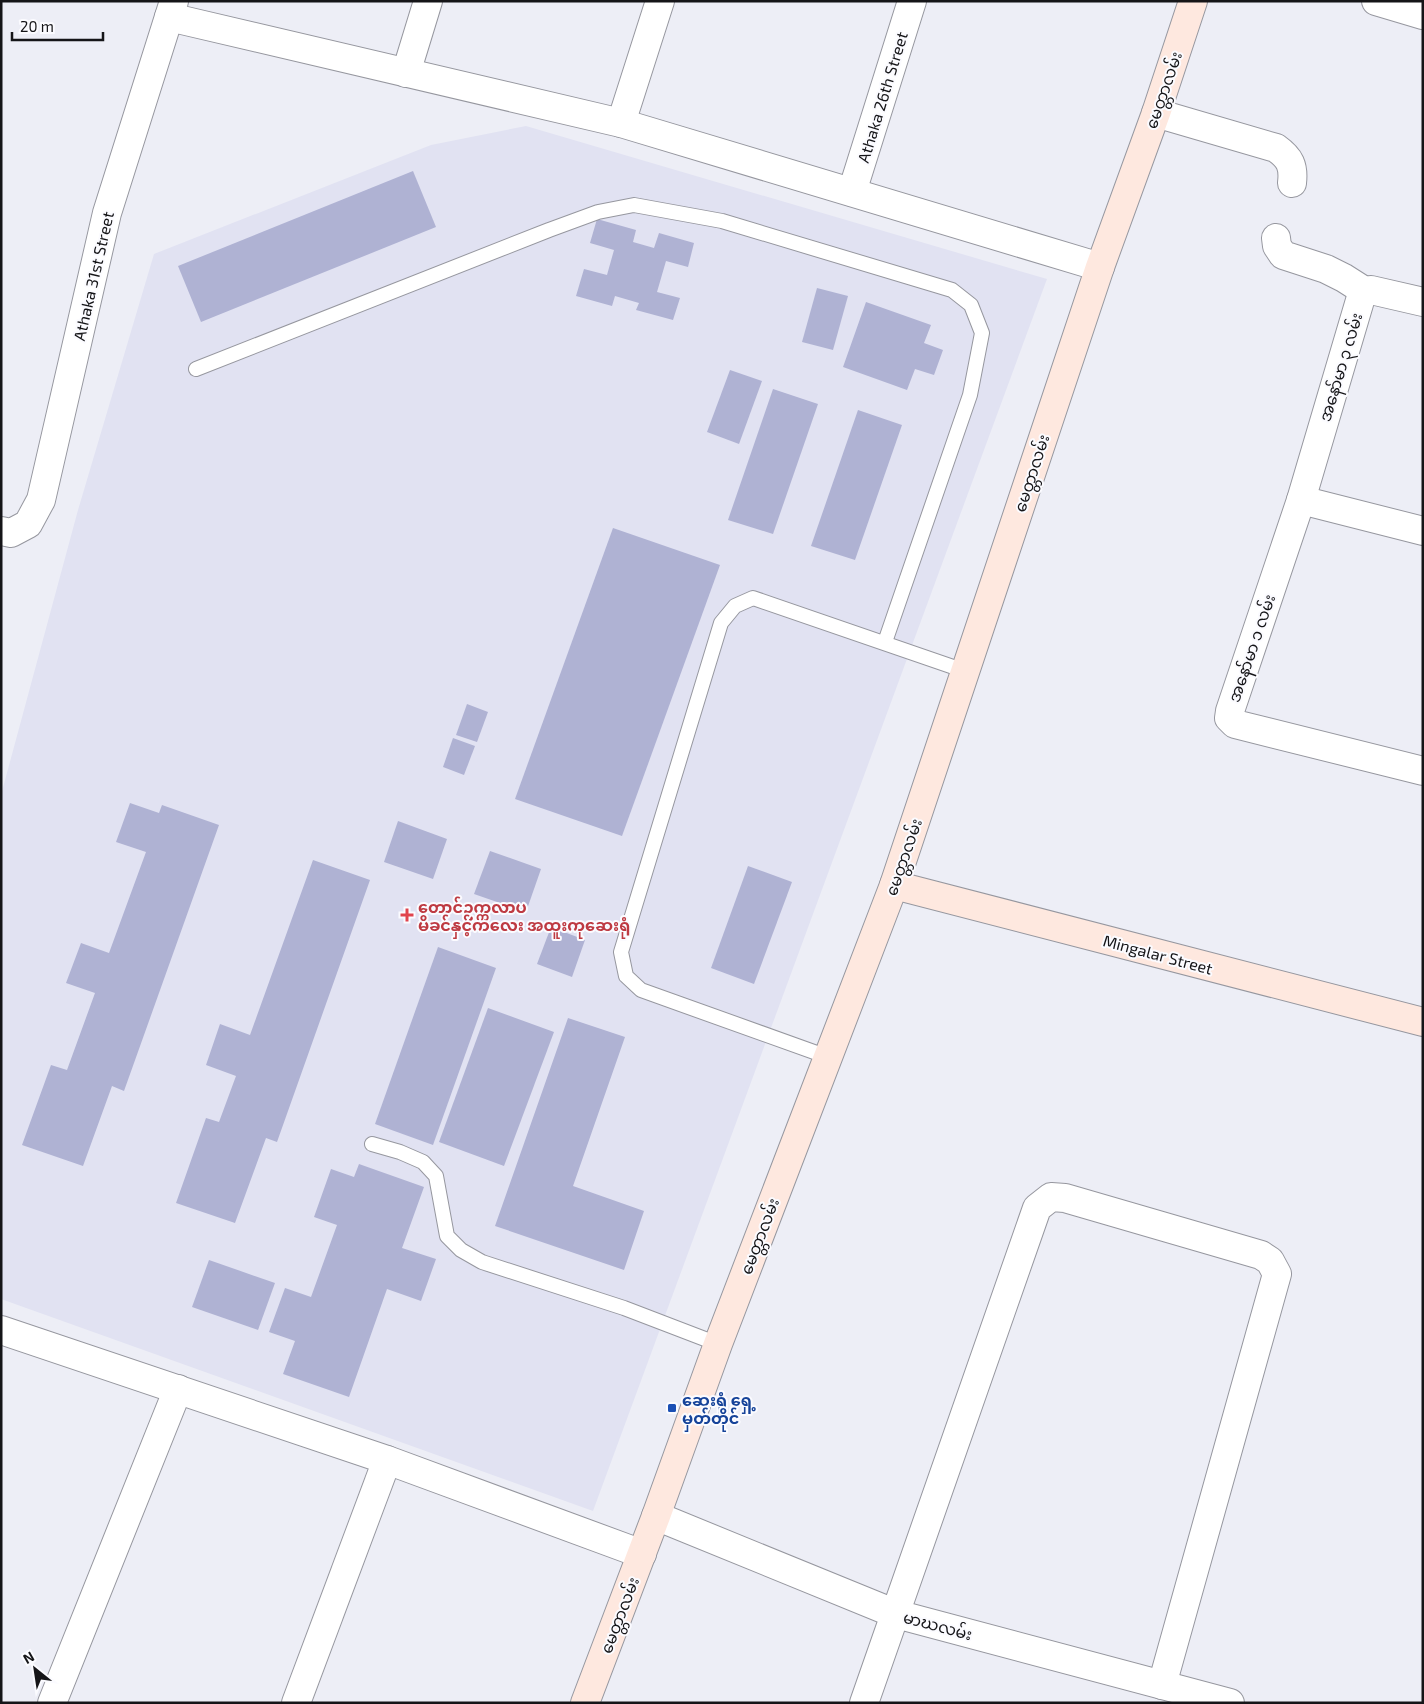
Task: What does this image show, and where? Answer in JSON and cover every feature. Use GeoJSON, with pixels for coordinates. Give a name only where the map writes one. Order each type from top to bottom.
{"type":"FeatureCollection","features":[{"type":"Feature","properties":{"kind":"main road","name":"မေတ္တာလမ်း"},"geometry":{"type":"LineString","coordinates":[[585,1703],[642,1554],[718,1344],[894,885],[1100,267],[1156,113],[1193,1]]}},
{"type":"Feature","properties":{"kind":"main road","name":"Mingalar Street"},"geometry":{"type":"LineString","coordinates":[[894,885],[1423,1022]]}},
{"type":"Feature","properties":{"kind":"street"},"geometry":{"type":"LineString","coordinates":[[406,73],[428,1]]}},
{"type":"Feature","properties":{"kind":"street"},"geometry":{"type":"LineString","coordinates":[[621,122],[660,1]]}},
{"type":"Feature","properties":{"kind":"street","name":"Athaka 26th Street"},"geometry":{"type":"LineString","coordinates":[[852,192],[912,1]]}},
{"type":"Feature","properties":{"kind":"street"},"geometry":{"type":"LineString","coordinates":[[1376,1],[1423,14]]}},
{"type":"Feature","properties":{"kind":"street"},"geometry":{"type":"LineString","coordinates":[[172,9],[406,73],[621,122],[1100,267]]}},
{"type":"Feature","properties":{"kind":"street","name":"Athaka 31st Street"},"geometry":{"type":"LineString","coordinates":[[1,531],[11,533],[28,524],[41,500],[107,213],[172,9]]}},
{"type":"Feature","properties":{"kind":"street"},"geometry":{"type":"LineString","coordinates":[[1156,113],[1276,148],[1286,154],[1291,162],[1294,172],[1292,183]]}},
{"type":"Feature","properties":{"kind":"street"},"geometry":{"type":"LineString","coordinates":[[1276,238],[1277,246],[1282,255],[1326,268],[1366,292]]}},
{"type":"Feature","properties":{"kind":"street","name":"အနော်မာ ၃ လမ်း"},"geometry":{"type":"LineString","coordinates":[[1301,500],[1361,297],[1371,290],[1423,302]]}},
{"type":"Feature","properties":{"kind":"street"},"geometry":{"type":"LineString","coordinates":[[1301,500],[1423,531]]}},
{"type":"Feature","properties":{"kind":"street","name":"အနော်မာ ၁ လမ်း"},"geometry":{"type":"LineString","coordinates":[[1301,500],[1229,718],[1235,724],[1423,771]]}},
{"type":"Feature","properties":{"kind":"street"},"geometry":{"type":"LineString","coordinates":[[864,1703],[1037,1208],[1051,1197],[1066,1198],[1261,1256],[1270,1261],[1277,1274],[1162,1685]]}},
{"type":"Feature","properties":{"kind":"street"},"geometry":{"type":"LineString","coordinates":[[1,1330],[387,1460],[642,1554]]}},
{"type":"Feature","properties":{"kind":"street"},"geometry":{"type":"LineString","coordinates":[[52,1703],[178,1389]]}},
{"type":"Feature","properties":{"kind":"street"},"geometry":{"type":"LineString","coordinates":[[296,1703],[387,1460]]}},
{"type":"Feature","properties":{"kind":"street","name":"မာဃလမ်း"},"geometry":{"type":"LineString","coordinates":[[656,1516],[896,1614],[1230,1703]]}},
{"type":"Feature","properties":{"kind":"lane"},"geometry":{"type":"LineString","coordinates":[[196,369],[549,230],[598,212],[634,205],[722,221],[952,290],[972,305],[982,333],[970,395],[885,642]]}},
{"type":"Feature","properties":{"kind":"lane"},"geometry":{"type":"LineString","coordinates":[[828,1057],[641,990],[626,976],[621,952],[721,623],[735,606],[753,598],[966,670]]}},
{"type":"Feature","properties":{"kind":"lane"},"geometry":{"type":"LineString","coordinates":[[372,1144],[400,1152],[423,1162],[436,1176],[447,1236],[461,1250],[475,1258],[520,1276],[624,1308],[718,1344]]}},
{"type":"Feature","properties":{"kind":"shaded area","name":"တောင်ဥက္ကလာပ မိခင်နှင့်ကလေး အထူးကုဆေးရုံ"},"geometry":{"type":"Polygon","coordinates":[[[526,126],[1047,279],[593,1511],[1,1299],[1,795],[78,510],[154,254],[431,145],[526,126]]]}},
{"type":"Feature","properties":{"kind":"building"},"geometry":{"type":"Polygon","coordinates":[[[413,171],[436,227],[201,322],[178,266],[413,171]]]}},
{"type":"Feature","properties":{"kind":"building"},"geometry":{"type":"Polygon","coordinates":[[[597,219],[636,230],[633,242],[654,248],[659,233],[694,243],[688,267],[666,261],[657,292],[680,298],[673,320],[636,310],[639,303],[615,296],[612,306],[576,296],[584,269],[607,275],[614,250],[590,243],[597,219]]]}},
{"type":"Feature","properties":{"kind":"building"},"geometry":{"type":"Polygon","coordinates":[[[817,288],[848,296],[833,350],[802,342],[817,288]]]}},
{"type":"Feature","properties":{"kind":"building"},"geometry":{"type":"Polygon","coordinates":[[[866,302],[931,325],[924,343],[943,350],[934,375],[915,369],[907,390],[843,367],[866,302]]]}},
{"type":"Feature","properties":{"kind":"building"},"geometry":{"type":"Polygon","coordinates":[[[730,370],[762,381],[739,444],[707,432],[730,370]]]}},
{"type":"Feature","properties":{"kind":"building"},"geometry":{"type":"Polygon","coordinates":[[[773,389],[818,404],[773,534],[728,520],[773,389]]]}},
{"type":"Feature","properties":{"kind":"building"},"geometry":{"type":"Polygon","coordinates":[[[858,410],[902,425],[855,560],[811,546],[858,410]]]}},
{"type":"Feature","properties":{"kind":"building"},"geometry":{"type":"Polygon","coordinates":[[[613,528],[720,565],[622,836],[515,799],[613,528]]]}},
{"type":"Feature","properties":{"kind":"building"},"geometry":{"type":"Polygon","coordinates":[[[467,704],[488,712],[477,742],[456,735],[467,704]]]}},
{"type":"Feature","properties":{"kind":"building"},"geometry":{"type":"Polygon","coordinates":[[[453,738],[475,746],[464,775],[443,767],[453,738]]]}},
{"type":"Feature","properties":{"kind":"building"},"geometry":{"type":"Polygon","coordinates":[[[130,803],[159,813],[162,805],[219,825],[124,1091],[112,1086],[83,1166],[22,1145],[51,1065],[67,1070],[95,993],[66,983],[81,943],[109,953],[146,852],[116,842],[130,803]]]}},
{"type":"Feature","properties":{"kind":"building"},"geometry":{"type":"Polygon","coordinates":[[[398,821],[447,839],[433,879],[384,862],[398,821]]]}},
{"type":"Feature","properties":{"kind":"building"},"geometry":{"type":"Polygon","coordinates":[[[490,851],[541,869],[526,912],[474,894],[490,851]]]}},
{"type":"Feature","properties":{"kind":"building"},"geometry":{"type":"Polygon","coordinates":[[[313,860],[370,880],[277,1142],[266,1138],[235,1223],[176,1203],[206,1118],[219,1122],[236,1076],[206,1065],[220,1024],[250,1035],[313,860]]]}},
{"type":"Feature","properties":{"kind":"building"},"geometry":{"type":"Polygon","coordinates":[[[748,866],[792,882],[754,984],[711,968],[748,866]]]}},
{"type":"Feature","properties":{"kind":"building"},"geometry":{"type":"Polygon","coordinates":[[[551,927],[585,940],[572,977],[537,964],[551,927]]]}},
{"type":"Feature","properties":{"kind":"building"},"geometry":{"type":"Polygon","coordinates":[[[438,947],[496,968],[433,1145],[375,1124],[438,947]]]}},
{"type":"Feature","properties":{"kind":"building"},"geometry":{"type":"Polygon","coordinates":[[[488,1008],[554,1032],[504,1166],[439,1142],[488,1008]]]}},
{"type":"Feature","properties":{"kind":"building"},"geometry":{"type":"Polygon","coordinates":[[[568,1018],[625,1037],[573,1186],[644,1211],[624,1270],[495,1226],[568,1018]]]}},
{"type":"Feature","properties":{"kind":"building"},"geometry":{"type":"Polygon","coordinates":[[[359,1164],[424,1187],[402,1248],[436,1259],[421,1301],[387,1289],[349,1397],[283,1374],[295,1341],[269,1332],[285,1288],[311,1297],[337,1225],[314,1217],[331,1169],[354,1177],[359,1164]]]}},
{"type":"Feature","properties":{"kind":"building"},"geometry":{"type":"Polygon","coordinates":[[[209,1260],[275,1283],[258,1330],[192,1307],[209,1260]]]}},
{"type":"Feature","properties":{"kind":"place","name":"တောင်ဥက္ကလာပ မိခင်နှင့်ကလေး အထူးကုဆေးရုံ"},"geometry":{"type":"Point","coordinates":[407,915]}},
{"type":"Feature","properties":{"kind":"place","name":"ဆေးရုံ ရှေ့ မှတ်တိုင်"},"geometry":{"type":"Point","coordinates":[672,1408]}}]}
